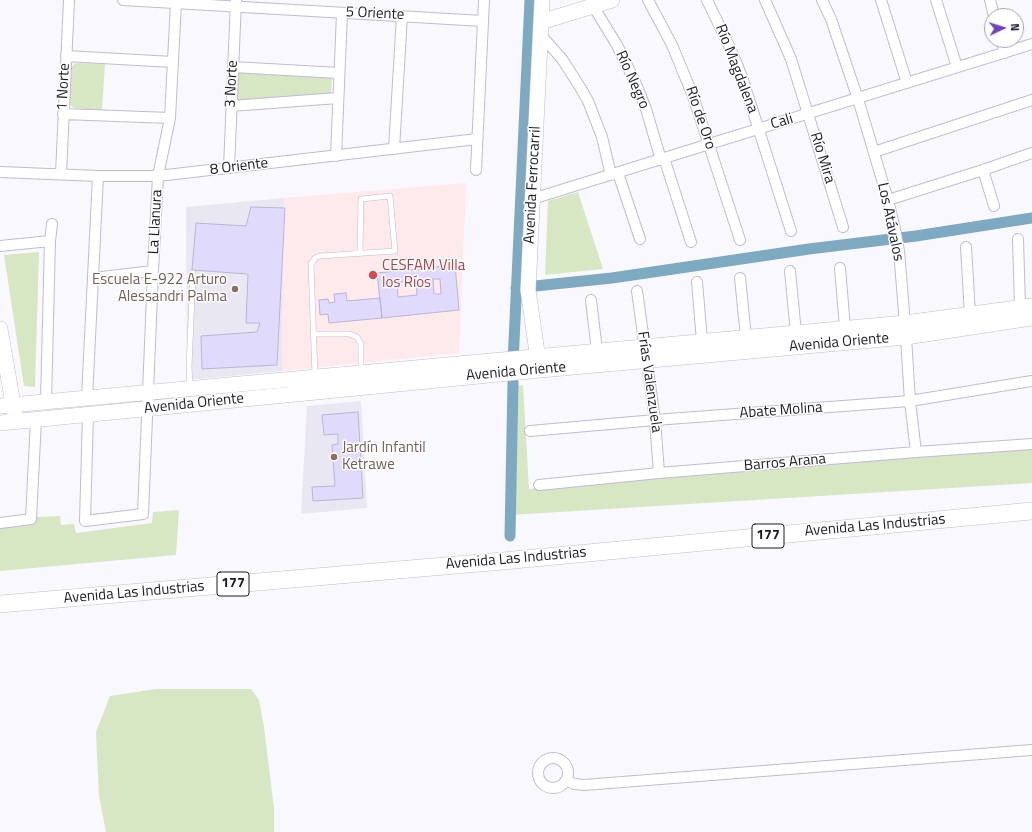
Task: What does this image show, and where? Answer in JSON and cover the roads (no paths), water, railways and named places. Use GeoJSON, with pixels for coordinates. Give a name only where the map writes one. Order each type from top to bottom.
{"type":"FeatureCollection","features":[{"type":"Feature","properties":{"kind":"main road","name":"Avenida Las Industrias"},"geometry":{"type":"LineString","coordinates":[[0,604],[503,561],[1032,511]]}},
{"type":"Feature","properties":{"kind":"street","name":"1 Norte"},"geometry":{"type":"LineString","coordinates":[[61,174],[69,0]]}},
{"type":"Feature","properties":{"kind":"street","name":"5 Oriente"},"geometry":{"type":"LineString","coordinates":[[123,0],[236,3],[342,12],[483,20]]}},
{"type":"Feature","properties":{"kind":"street"},"geometry":{"type":"LineString","coordinates":[[476,170],[484,0]]}},
{"type":"Feature","properties":{"kind":"street","name":"Avenida Ferrocarril"},"geometry":{"type":"LineString","coordinates":[[539,363],[528,290],[542,0]]}},
{"type":"Feature","properties":{"kind":"street"},"geometry":{"type":"LineString","coordinates":[[612,0],[593,6],[540,28],[562,59],[588,101],[614,174],[640,239]]}},
{"type":"Feature","properties":{"kind":"street","name":"Río de Oro"},"geometry":{"type":"LineString","coordinates":[[648,0],[672,45],[698,108],[740,240]]}},
{"type":"Feature","properties":{"kind":"street","name":"Río Magdalena"},"geometry":{"type":"LineString","coordinates":[[707,0],[732,52],[747,90],[791,231]]}},
{"type":"Feature","properties":{"kind":"street","name":"Río Mira"},"geometry":{"type":"LineString","coordinates":[[765,0],[791,59],[843,226]]}},
{"type":"Feature","properties":{"kind":"street","name":"Los Atávalos"},"geometry":{"type":"LineString","coordinates":[[822,0],[831,19],[858,99],[888,200],[898,251],[906,330],[910,401],[916,452]]}},
{"type":"Feature","properties":{"kind":"street"},"geometry":{"type":"LineString","coordinates":[[881,0],[907,83]]}},
{"type":"Feature","properties":{"kind":"street"},"geometry":{"type":"LineString","coordinates":[[936,0],[957,68]]}},
{"type":"Feature","properties":{"kind":"street","name":"La Llanura"},"geometry":{"type":"LineString","coordinates":[[88,414],[85,521],[143,514],[158,176],[170,118],[174,62],[172,2]]}},
{"type":"Feature","properties":{"kind":"street","name":"3 Norte"},"geometry":{"type":"LineString","coordinates":[[229,168],[236,3]]}},
{"type":"Feature","properties":{"kind":"street","name":"Río Negro"},"geometry":{"type":"LineString","coordinates":[[593,6],[617,45],[636,84],[646,109],[691,242]]}},
{"type":"Feature","properties":{"kind":"street"},"geometry":{"type":"LineString","coordinates":[[336,156],[342,12]]}},
{"type":"Feature","properties":{"kind":"street"},"geometry":{"type":"LineString","coordinates":[[394,149],[402,16]]}},
{"type":"Feature","properties":{"kind":"street","name":"Cali"},"geometry":{"type":"LineString","coordinates":[[532,199],[1032,44]]}},
{"type":"Feature","properties":{"kind":"street"},"geometry":{"type":"LineString","coordinates":[[1004,48],[1005,52]]}},
{"type":"Feature","properties":{"kind":"street"},"geometry":{"type":"LineString","coordinates":[[66,56],[174,62]]}},
{"type":"Feature","properties":{"kind":"street"},"geometry":{"type":"LineString","coordinates":[[233,67],[339,73]]}},
{"type":"Feature","properties":{"kind":"street"},"geometry":{"type":"LineString","coordinates":[[231,106],[338,98]]}},
{"type":"Feature","properties":{"kind":"street"},"geometry":{"type":"LineString","coordinates":[[874,152],[1032,100]]}},
{"type":"Feature","properties":{"kind":"street"},"geometry":{"type":"LineString","coordinates":[[63,114],[170,118]]}},
{"type":"Feature","properties":{"kind":"street","name":"8 Oriente"},"geometry":{"type":"LineString","coordinates":[[0,172],[98,176],[158,176],[477,139]]}},
{"type":"Feature","properties":{"kind":"street"},"geometry":{"type":"LineString","coordinates":[[888,200],[1032,153]]}},
{"type":"Feature","properties":{"kind":"street"},"geometry":{"type":"LineString","coordinates":[[982,170],[994,206]]}},
{"type":"Feature","properties":{"kind":"street"},"geometry":{"type":"LineString","coordinates":[[87,398],[98,176]]}},
{"type":"Feature","properties":{"kind":"street"},"geometry":{"type":"LineString","coordinates":[[46,401],[50,241],[52,224]]}},
{"type":"Feature","properties":{"kind":"street"},"geometry":{"type":"LineString","coordinates":[[1018,239],[1026,306]]}},
{"type":"Feature","properties":{"kind":"street"},"geometry":{"type":"LineString","coordinates":[[0,246],[50,241]]}},
{"type":"Feature","properties":{"kind":"street"},"geometry":{"type":"LineString","coordinates":[[966,248],[970,314]]}},
{"type":"Feature","properties":{"kind":"street"},"geometry":{"type":"LineString","coordinates":[[840,268],[845,328]]}},
{"type":"Feature","properties":{"kind":"street"},"geometry":{"type":"LineString","coordinates":[[790,271],[796,333]]}},
{"type":"Feature","properties":{"kind":"street"},"geometry":{"type":"LineString","coordinates":[[93,278],[153,272]]}},
{"type":"Feature","properties":{"kind":"street"},"geometry":{"type":"LineString","coordinates":[[740,278],[746,337]]}},
{"type":"Feature","properties":{"kind":"street"},"geometry":{"type":"LineString","coordinates":[[697,282],[702,341]]}},
{"type":"Feature","properties":{"kind":"street","name":"Frías Valenzuela"},"geometry":{"type":"LineString","coordinates":[[637,291],[655,420],[659,473]]}},
{"type":"Feature","properties":{"kind":"street"},"geometry":{"type":"LineString","coordinates":[[591,300],[597,351]]}},
{"type":"Feature","properties":{"kind":"street","name":"Avenida Oriente"},"geometry":{"type":"LineString","coordinates":[[7,405],[361,372],[539,363],[597,351],[646,353],[702,341],[845,328],[906,330],[970,314],[1026,306]]}},
{"type":"Feature","properties":{"kind":"street","name":"Avenida Oriente"},"geometry":{"type":"LineString","coordinates":[[0,423],[148,408],[539,363],[1032,318]]}},
{"type":"Feature","properties":{"kind":"street"},"geometry":{"type":"LineString","coordinates":[[0,328],[7,405],[16,422]]}},
{"type":"Feature","properties":{"kind":"street","name":"Abate Molina"},"geometry":{"type":"LineString","coordinates":[[530,432],[655,420],[910,401],[1032,381]]}},
{"type":"Feature","properties":{"kind":"street"},"geometry":{"type":"LineString","coordinates":[[0,522],[31,519],[36,420]]}},
{"type":"Feature","properties":{"kind":"street","name":"Barros Arana"},"geometry":{"type":"LineString","coordinates":[[539,485],[659,473],[1032,444]]}},
{"type":"Feature","properties":{"kind":"street"},"geometry":{"type":"LineString","coordinates":[[566,780],[574,784],[584,785],[1032,750]]}},
{"type":"Feature","properties":{"kind":"lane"},"geometry":{"type":"LineString","coordinates":[[315,377],[310,268],[313,261],[320,256],[360,252],[395,251],[390,196],[361,199],[360,252]]}},
{"type":"Feature","properties":{"kind":"lane"},"geometry":{"type":"LineString","coordinates":[[190,388],[189,366],[193,273]]}},
{"type":"Feature","properties":{"kind":"lane"},"geometry":{"type":"LineString","coordinates":[[314,334],[349,334],[357,337],[360,344],[361,372]]}},
{"type":"Feature","properties":{"kind":"waterway"},"geometry":{"type":"LineString","coordinates":[[513,363],[530,0]]}},
{"type":"Feature","properties":{"kind":"waterway"},"geometry":{"type":"LineString","coordinates":[[516,288],[612,278],[809,249],[916,236],[1032,218]]}},
{"type":"Feature","properties":{"kind":"waterway"},"geometry":{"type":"LineString","coordinates":[[510,536],[513,382]]}},
{"type":"Feature","properties":{"kind":"place","name":"CESFAM Villa los Ríos"},"geometry":{"type":"Point","coordinates":[373,275]}},
{"type":"Feature","properties":{"kind":"place","name":"Escuela E-922 Arturo Alessandri Palma"},"geometry":{"type":"Point","coordinates":[235,289]}},
{"type":"Feature","properties":{"kind":"place","name":"Jardín Infantil Ketrawe"},"geometry":{"type":"Point","coordinates":[334,457]}}]}
